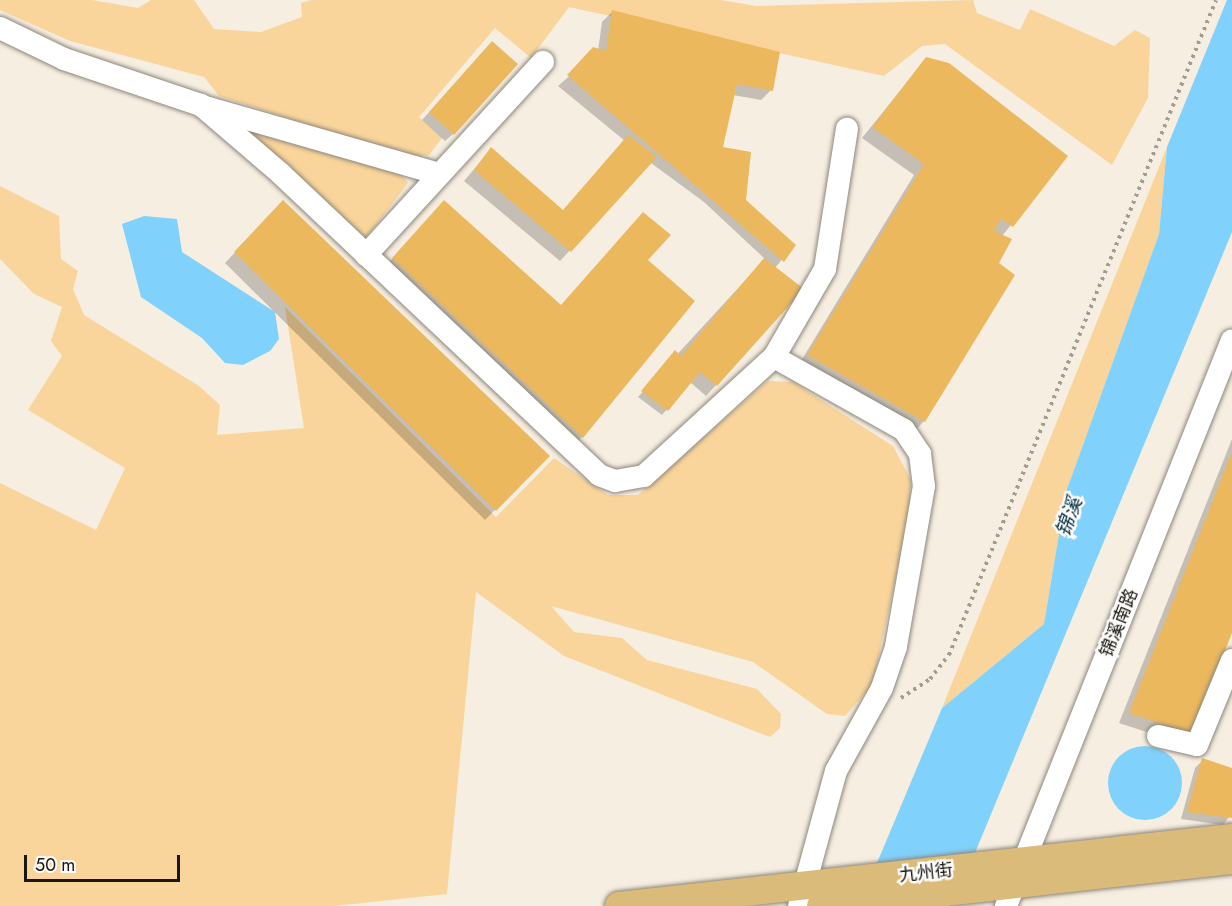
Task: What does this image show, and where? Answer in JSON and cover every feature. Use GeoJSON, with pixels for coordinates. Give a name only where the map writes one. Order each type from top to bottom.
{"type":"FeatureCollection","features":[{"type":"Feature","properties":{"kind":"main road","name":"九州街"},"geometry":{"type":"LineString","coordinates":[[1007,881],[1232,838]]}},
{"type":"Feature","properties":{"kind":"main road","name":"九州街"},"geometry":{"type":"LineString","coordinates":[[620,906],[822,896],[1232,861]]}},
{"type":"Feature","properties":{"kind":"street"},"geometry":{"type":"LineString","coordinates":[[0,28],[64,59],[201,105],[440,174]]}},
{"type":"Feature","properties":{"kind":"street"},"geometry":{"type":"LineString","coordinates":[[366,255],[543,62]]}},
{"type":"Feature","properties":{"kind":"street"},"geometry":{"type":"LineString","coordinates":[[201,105],[366,255],[599,475],[615,481],[644,476],[774,357],[825,269],[847,129]]}},
{"type":"Feature","properties":{"kind":"street","name":"锦溪南路"},"geometry":{"type":"LineString","coordinates":[[1007,881],[1232,340]]}},
{"type":"Feature","properties":{"kind":"street"},"geometry":{"type":"LineString","coordinates":[[774,357],[904,430],[920,454],[924,486],[896,647],[873,705],[836,771],[822,896]]}},
{"type":"Feature","properties":{"kind":"street"},"geometry":{"type":"LineString","coordinates":[[1158,736],[1197,746],[1232,660]]}},
{"type":"Feature","properties":{"kind":"path"},"geometry":{"type":"LineString","coordinates":[[896,701],[930,679],[949,655],[1216,0]]}},
{"type":"Feature","properties":{"kind":"shaded area"},"geometry":{"type":"Polygon","coordinates":[[[0,0],[92,0],[138,8],[151,0],[194,0],[214,29],[261,32],[302,17],[301,3],[311,0],[721,0],[756,6],[973,0],[977,13],[1020,30],[1030,9],[1114,46],[1135,30],[1150,38],[1148,98],[1112,165],[945,44],[922,46],[884,76],[569,7],[531,58],[495,28],[419,117],[442,138],[429,155],[410,157],[219,96],[204,77],[70,41],[0,10],[0,0]]]}},
{"type":"Feature","properties":{"kind":"shaded area"},"geometry":{"type":"Polygon","coordinates":[[[236,121],[398,170],[408,183],[366,238],[236,121]]]}},
{"type":"Feature","properties":{"kind":"shaded area"},"geometry":{"type":"Polygon","coordinates":[[[1167,147],[1159,234],[1066,492],[1044,624],[942,708],[1167,147]]]}},
{"type":"Feature","properties":{"kind":"shaded area"},"geometry":{"type":"Polygon","coordinates":[[[0,186],[59,216],[61,259],[78,271],[73,289],[84,315],[199,386],[220,405],[217,435],[304,428],[285,307],[496,517],[554,458],[608,495],[638,495],[768,381],[793,382],[893,446],[911,480],[909,518],[872,686],[845,716],[827,714],[753,662],[551,606],[574,632],[622,638],[647,660],[757,689],[781,714],[780,728],[770,737],[564,656],[476,592],[447,894],[334,906],[0,906],[0,483],[96,530],[125,468],[28,410],[62,356],[51,341],[62,307],[34,294],[0,259],[0,186]]]}},
{"type":"Feature","properties":{"kind":"water","name":"锦溪"},"geometry":{"type":"Polygon","coordinates":[[[1227,0],[1232,0],[1232,232],[953,906],[859,906],[942,708],[1044,624],[1066,492],[1159,234],[1167,147],[1227,0]]]}},
{"type":"Feature","properties":{"kind":"water"},"geometry":{"type":"Polygon","coordinates":[[[144,216],[177,219],[182,252],[275,312],[279,339],[270,351],[243,365],[225,363],[202,338],[141,297],[122,224],[144,216]]]}},
{"type":"Feature","properties":{"kind":"water"},"geometry":{"type":"Polygon","coordinates":[[[1138,746],[1152,746],[1166,752],[1176,762],[1182,776],[1182,790],[1176,804],[1166,814],[1152,820],[1138,820],[1124,814],[1114,804],[1108,790],[1108,776],[1114,762],[1124,752],[1138,746]]]}},
{"type":"Feature","properties":{"kind":"building"},"geometry":{"type":"Polygon","coordinates":[[[612,10],[780,52],[773,91],[737,84],[723,147],[751,152],[746,200],[796,245],[784,262],[567,75],[593,47],[606,51],[612,10]]]}},
{"type":"Feature","properties":{"kind":"building"},"geometry":{"type":"Polygon","coordinates":[[[492,41],[518,64],[454,135],[429,112],[492,41]]]}},
{"type":"Feature","properties":{"kind":"building"},"geometry":{"type":"Polygon","coordinates":[[[926,57],[949,63],[1068,156],[1013,227],[1001,219],[994,231],[1012,239],[999,263],[1015,275],[925,422],[807,355],[924,164],[872,127],[926,57]]]}},
{"type":"Feature","properties":{"kind":"building"},"geometry":{"type":"Polygon","coordinates":[[[628,135],[657,157],[571,252],[474,170],[491,147],[563,210],[628,135]]]}},
{"type":"Feature","properties":{"kind":"building"},"geometry":{"type":"Polygon","coordinates":[[[283,200],[550,456],[496,511],[234,252],[283,200]]]}},
{"type":"Feature","properties":{"kind":"building"},"geometry":{"type":"Polygon","coordinates":[[[444,200],[561,305],[643,212],[671,235],[648,260],[695,301],[583,438],[392,258],[444,200]]]}},
{"type":"Feature","properties":{"kind":"building"},"geometry":{"type":"Polygon","coordinates":[[[764,258],[804,289],[717,386],[700,372],[668,411],[641,391],[675,350],[681,356],[764,258]]]}},
{"type":"Feature","properties":{"kind":"building"},"geometry":{"type":"Polygon","coordinates":[[[1232,452],[1232,633],[1192,734],[1129,713],[1232,452]]]}},
{"type":"Feature","properties":{"kind":"building"},"geometry":{"type":"Polygon","coordinates":[[[1202,758],[1232,768],[1232,818],[1187,812],[1202,758]]]}}]}
